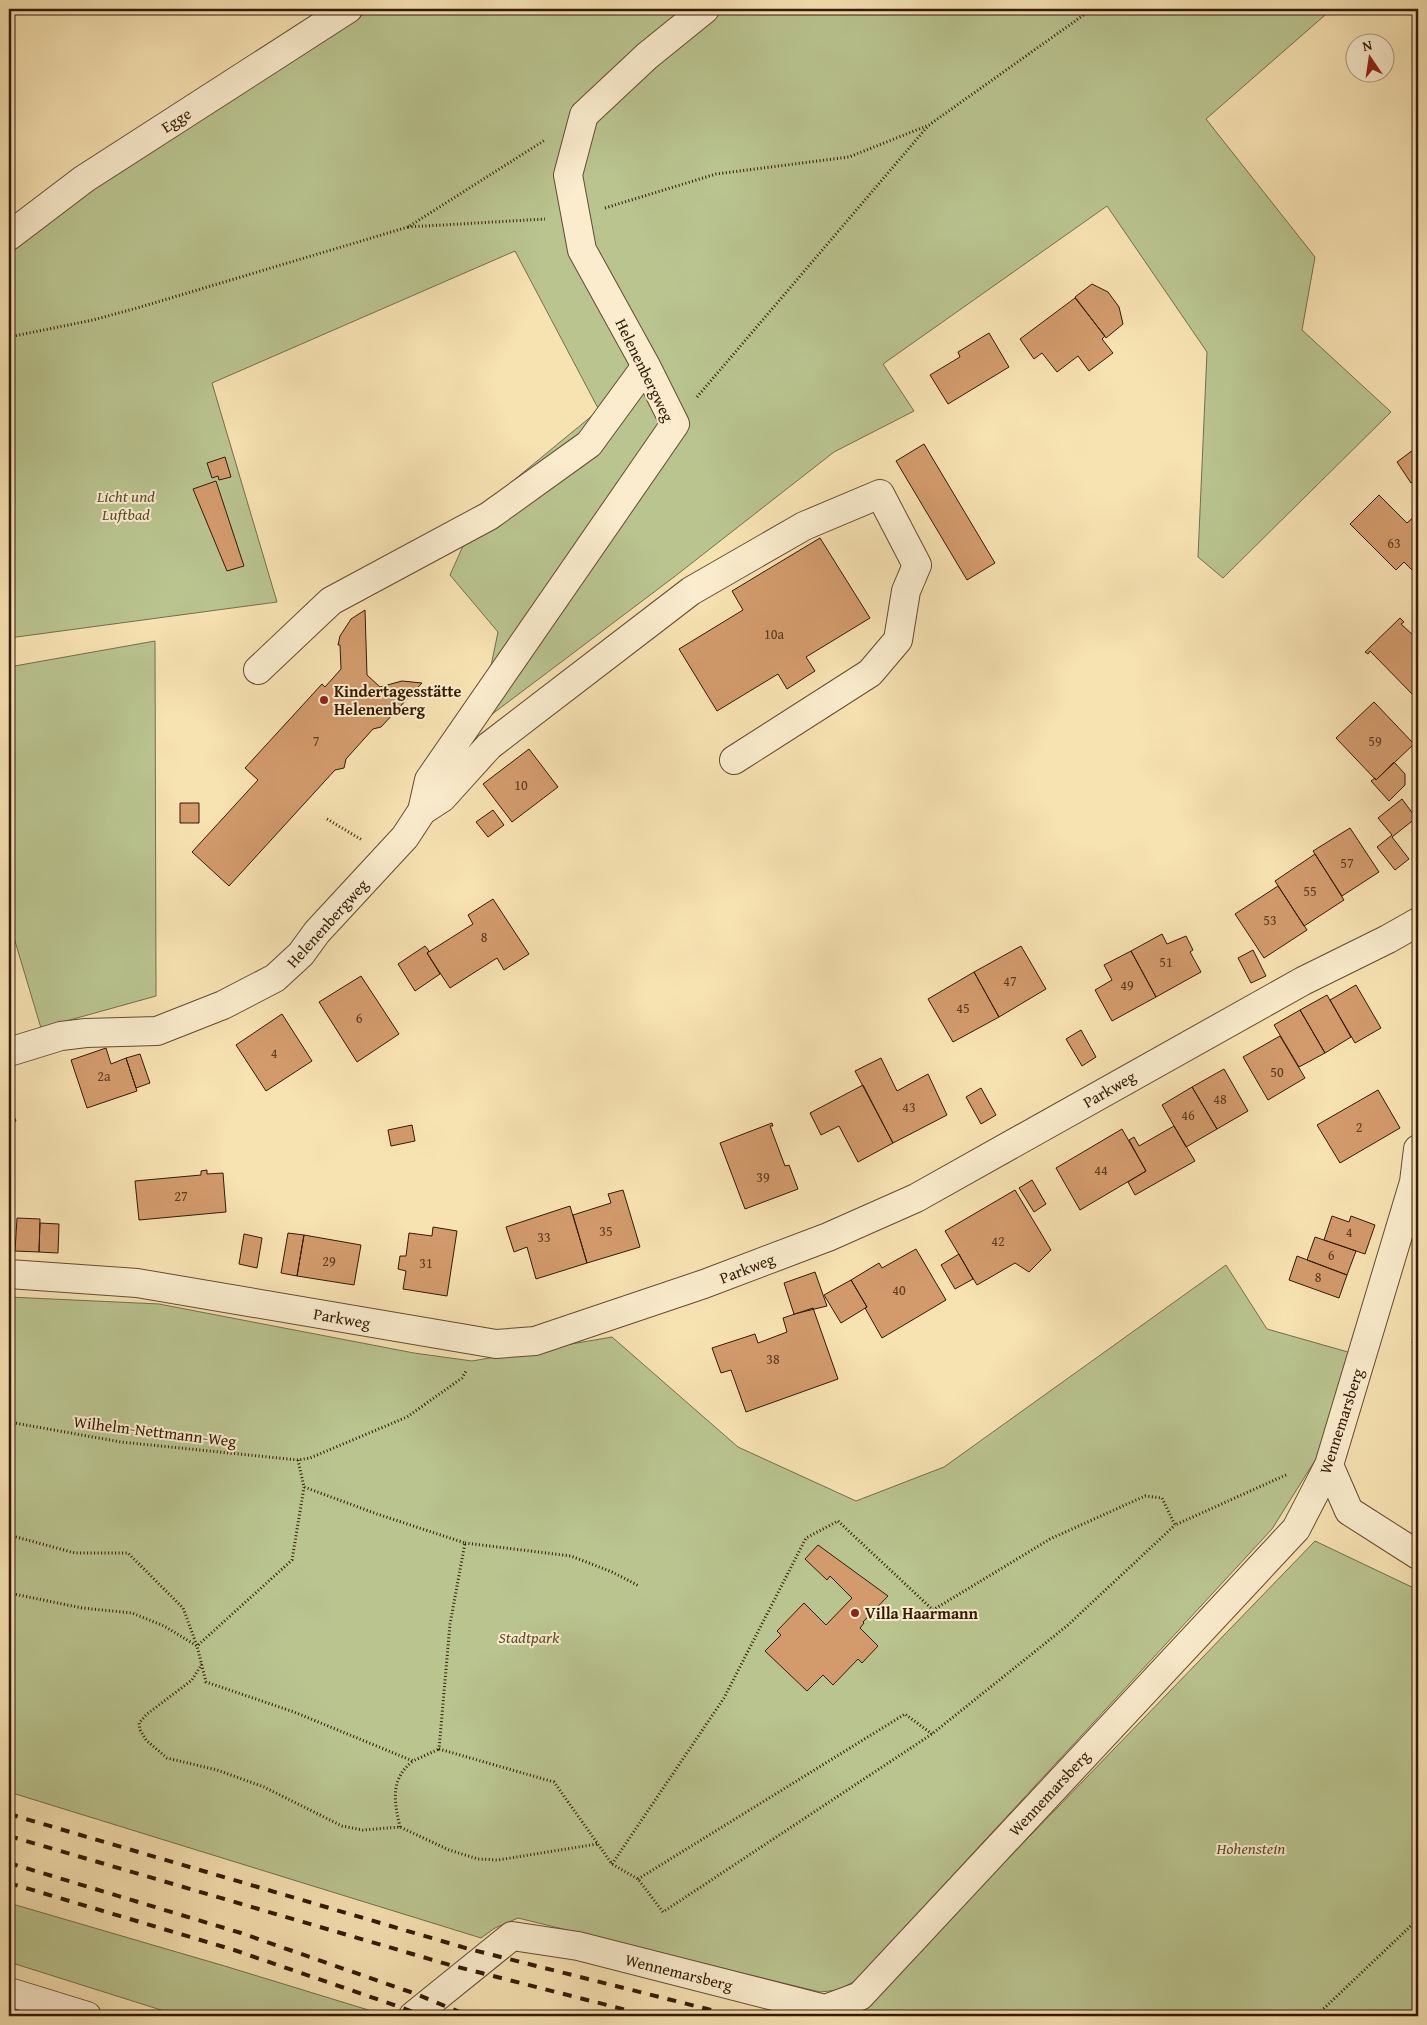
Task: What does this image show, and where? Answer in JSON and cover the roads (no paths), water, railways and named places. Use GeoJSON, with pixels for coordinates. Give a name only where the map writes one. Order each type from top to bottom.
{"type":"FeatureCollection","features":[{"type":"Feature","properties":{"kind":"street","name":"Egge"},"geometry":{"type":"LineString","coordinates":[[9,236],[84,179],[348,9]]}},
{"type":"Feature","properties":{"kind":"street","name":"Helenenbergweg"},"geometry":{"type":"LineString","coordinates":[[9,1052],[60,1036],[86,1033],[156,1031],[223,1005],[275,978],[301,954],[317,932],[404,837],[422,811],[429,780],[675,424],[646,366],[582,250],[568,175],[584,115],[647,56],[705,9]]}},
{"type":"Feature","properties":{"kind":"street"},"geometry":{"type":"LineString","coordinates":[[258,670],[331,601],[489,516],[589,444],[646,366]]}},
{"type":"Feature","properties":{"kind":"street","name":"Helenenbergweg"},"geometry":{"type":"LineString","coordinates":[[422,811],[442,798],[489,746],[690,591],[804,526],[880,494],[917,565],[906,591],[898,640],[870,673],[734,760]]}},
{"type":"Feature","properties":{"kind":"street","name":"Parkweg"},"geometry":{"type":"LineString","coordinates":[[9,1274],[137,1283],[496,1344],[536,1341],[704,1284],[828,1237],[916,1198],[1295,986],[1388,940],[1418,922]]}},
{"type":"Feature","properties":{"kind":"street","name":"Wennemarsberg"},"geometry":{"type":"LineString","coordinates":[[413,2016],[512,1936],[578,1946],[825,2009],[860,1996],[1296,1529],[1330,1465],[1414,1182],[1418,1149]]}},
{"type":"Feature","properties":{"kind":"street"},"geometry":{"type":"LineString","coordinates":[[1330,1465],[1349,1511],[1418,1556]]}},
{"type":"Feature","properties":{"kind":"street"},"geometry":{"type":"LineString","coordinates":[[9,1992],[87,2016]]}},
{"type":"Feature","properties":{"kind":"railway"},"geometry":{"type":"LineString","coordinates":[[9,1814],[469,1949],[735,2016]]}},
{"type":"Feature","properties":{"kind":"railway"},"geometry":{"type":"LineString","coordinates":[[9,1836],[450,1965],[650,2016]]}},
{"type":"Feature","properties":{"kind":"railway"},"geometry":{"type":"LineString","coordinates":[[9,1863],[241,1933],[416,1994],[469,2016]]}},
{"type":"Feature","properties":{"kind":"railway"},"geometry":{"type":"LineString","coordinates":[[9,1883],[234,1950],[423,2016]]}},
{"type":"Feature","properties":{"kind":"place","name":"Kindertagesstätte Helenenberg"},"geometry":{"type":"Point","coordinates":[324,700]}},
{"type":"Feature","properties":{"kind":"place","name":"Villa Haarmann"},"geometry":{"type":"Point","coordinates":[855,1613]}},
{"type":"Feature","properties":{"kind":"park label","name":"Licht und Luftbad"},"geometry":{"type":"Point","coordinates":[126,505]}},
{"type":"Feature","properties":{"kind":"park label","name":"Stadtpark"},"geometry":{"type":"Point","coordinates":[529,1637]}},
{"type":"Feature","properties":{"kind":"park label","name":"Hohenstein"},"geometry":{"type":"Point","coordinates":[1251,1848]}}]}
